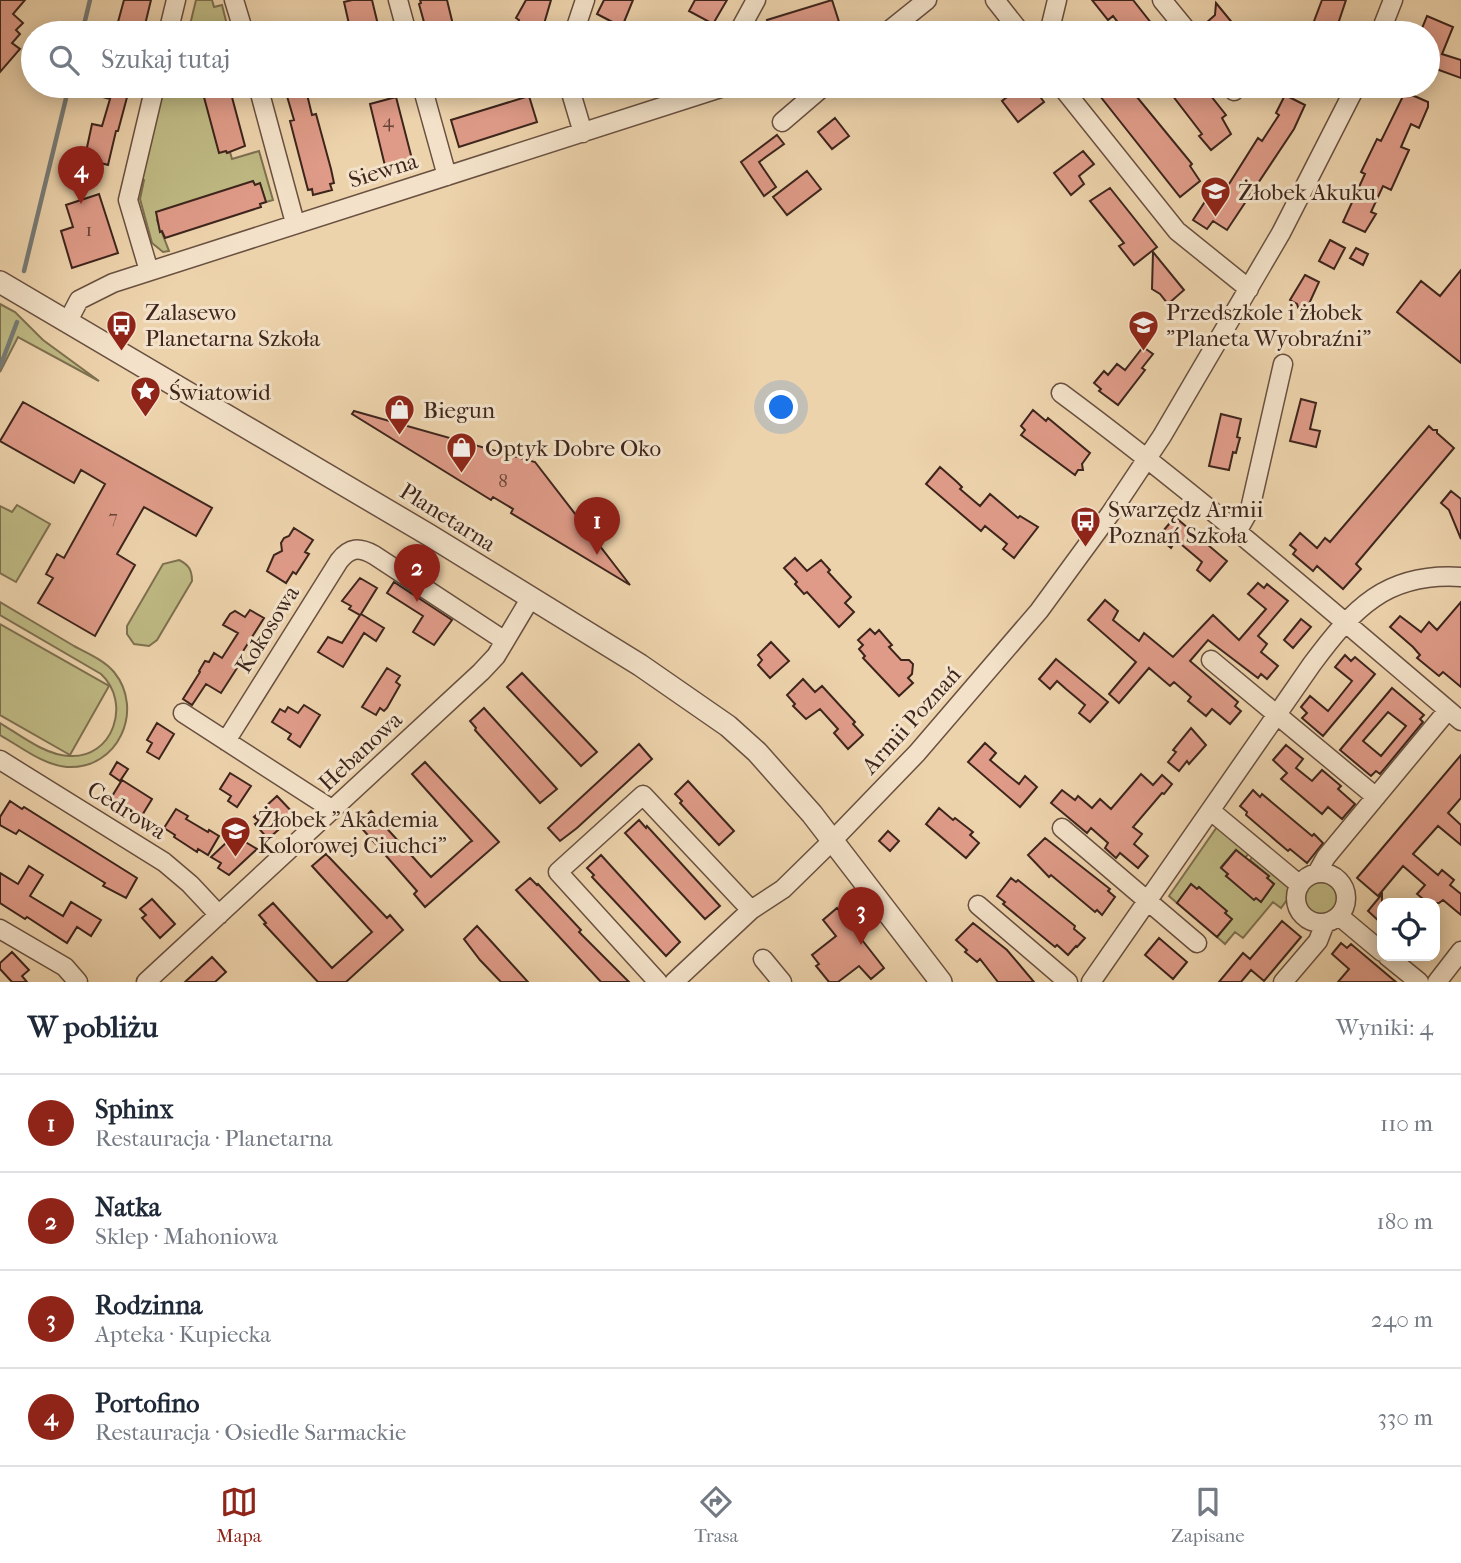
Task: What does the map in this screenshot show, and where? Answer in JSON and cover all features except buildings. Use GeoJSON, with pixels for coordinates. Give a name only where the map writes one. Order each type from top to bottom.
{"type":"FeatureCollection","features":[{"type":"Feature","properties":{"kind":"street"},"geometry":{"type":"LineString","coordinates":[[171,21],[176,0]]}},
{"type":"Feature","properties":{"kind":"street"},"geometry":{"type":"LineString","coordinates":[[234,0],[240,21]]}},
{"type":"Feature","properties":{"kind":"street"},"geometry":{"type":"LineString","coordinates":[[398,0],[404,21]]}},
{"type":"Feature","properties":{"kind":"street"},"geometry":{"type":"LineString","coordinates":[[578,21],[585,0]]}},
{"type":"Feature","properties":{"kind":"street"},"geometry":{"type":"LineString","coordinates":[[745,21],[756,0]]}},
{"type":"Feature","properties":{"kind":"street"},"geometry":{"type":"LineString","coordinates":[[901,21],[927,0]]}},
{"type":"Feature","properties":{"kind":"street"},"geometry":{"type":"LineString","coordinates":[[995,0],[1012,21]]}},
{"type":"Feature","properties":{"kind":"street"},"geometry":{"type":"LineString","coordinates":[[1052,21],[1057,0]]}},
{"type":"Feature","properties":{"kind":"street"},"geometry":{"type":"LineString","coordinates":[[1163,0],[1180,21]]}},
{"type":"Feature","properties":{"kind":"street"},"geometry":{"type":"LineString","coordinates":[[1385,21],[1393,0]]}},
{"type":"Feature","properties":{"kind":"street"},"geometry":{"type":"LineString","coordinates":[[149,271],[128,200],[152,98]]}},
{"type":"Feature","properties":{"kind":"street"},"geometry":{"type":"LineString","coordinates":[[261,98],[295,223]]}},
{"type":"Feature","properties":{"kind":"street"},"geometry":{"type":"LineString","coordinates":[[425,98],[447,176]]}},
{"type":"Feature","properties":{"kind":"street"},"geometry":{"type":"LineString","coordinates":[[573,98],[583,133]]}},
{"type":"Feature","properties":{"kind":"street","name":"Siewna"},"geometry":{"type":"LineString","coordinates":[[68,321],[75,305],[85,296],[113,283],[690,98]]}},
{"type":"Feature","properties":{"kind":"street"},"geometry":{"type":"LineString","coordinates":[[782,122],[810,98]]}},
{"type":"Feature","properties":{"kind":"street"},"geometry":{"type":"LineString","coordinates":[[1072,98],[1177,231],[1249,289]]}},
{"type":"Feature","properties":{"kind":"street","name":"Armii Poznań"},"geometry":{"type":"LineString","coordinates":[[674,982],[751,910],[783,889],[917,752],[1019,635],[1085,549],[1147,458],[1249,289],[1281,233],[1350,98]]}},
{"type":"Feature","properties":{"kind":"street","name":"Planetarna"},"geometry":{"type":"LineString","coordinates":[[0,282],[279,445],[670,684],[728,726],[783,779],[833,840],[940,982]]}},
{"type":"Feature","properties":{"kind":"street"},"geometry":{"type":"LineString","coordinates":[[1238,530],[1250,509],[1283,365]]}},
{"type":"Feature","properties":{"kind":"street"},"geometry":{"type":"LineString","coordinates":[[1061,393],[1238,530],[1454,716],[1376,797],[1326,857],[1317,873]]}},
{"type":"Feature","properties":{"kind":"street","name":"Kokosowa"},"geometry":{"type":"LineString","coordinates":[[226,741],[339,561],[345,553],[355,548],[374,555],[505,641]]}},
{"type":"Feature","properties":{"kind":"street"},"geometry":{"type":"LineString","coordinates":[[1091,982],[1344,623],[1361,606],[1402,584],[1430,578],[1461,578]]}},
{"type":"Feature","properties":{"kind":"street","name":"Hebanowa"},"geometry":{"type":"LineString","coordinates":[[146,982],[481,672],[496,656],[530,599]]}},
{"type":"Feature","properties":{"kind":"street"},"geometry":{"type":"LineString","coordinates":[[1211,660],[1376,797]]}},
{"type":"Feature","properties":{"kind":"street"},"geometry":{"type":"LineString","coordinates":[[183,713],[333,810]]}},
{"type":"Feature","properties":{"kind":"street","name":"Cedrowa"},"geometry":{"type":"LineString","coordinates":[[0,760],[164,862],[190,884],[219,915]]}},
{"type":"Feature","properties":{"kind":"street"},"geometry":{"type":"LineString","coordinates":[[658,982],[558,872],[643,795],[751,910]]}},
{"type":"Feature","properties":{"kind":"street"},"geometry":{"type":"LineString","coordinates":[[1211,811],[1300,885]]}},
{"type":"Feature","properties":{"kind":"street"},"geometry":{"type":"LineString","coordinates":[[1062,828],[1197,943]]}},
{"type":"Feature","properties":{"kind":"street"},"geometry":{"type":"LineString","coordinates":[[1283,982],[1318,941],[1332,920],[1346,902],[1344,887],[1333,876],[1317,873],[1300,885],[1296,895],[1299,910],[1310,921],[1332,920],[1377,949]]}},
{"type":"Feature","properties":{"kind":"street"},"geometry":{"type":"LineString","coordinates":[[978,905],[1068,982]]}},
{"type":"Feature","properties":{"kind":"street"},"geometry":{"type":"LineString","coordinates":[[0,930],[65,968],[78,982]]}},
{"type":"Feature","properties":{"kind":"street"},"geometry":{"type":"LineString","coordinates":[[763,959],[782,982]]}},
{"type":"Feature","properties":{"kind":"street"},"geometry":{"type":"LineString","coordinates":[[1437,982],[1458,960]]}},
{"type":"Feature","properties":{"kind":"street"},"geometry":{"type":"LineString","coordinates":[[1393,961],[1419,982]]}},
{"type":"Feature","properties":{"kind":"shaded area"},"geometry":{"type":"Polygon","coordinates":[[[196,0],[212,0],[214,7],[222,5],[226,21],[191,21],[196,0]]]}},
{"type":"Feature","properties":{"kind":"shaded area"},"geometry":{"type":"Polygon","coordinates":[[[160,98],[205,98],[206,103],[210,102],[227,153],[230,152],[232,159],[259,151],[273,200],[266,202],[260,184],[255,185],[253,182],[157,220],[169,251],[163,252],[152,243],[140,199],[160,98]]]}},
{"type":"Feature","properties":{"kind":"shaded area"},"geometry":{"type":"Polygon","coordinates":[[[0,304],[15,312],[43,340],[99,381],[18,337],[0,372],[0,304]]]}},
{"type":"Feature","properties":{"kind":"shaded area"},"geometry":{"type":"Polygon","coordinates":[[[17,505],[50,524],[16,582],[0,573],[0,506],[12,512],[17,505]]]}},
{"type":"Feature","properties":{"kind":"shaded area"},"geometry":{"type":"Polygon","coordinates":[[[179,560],[189,568],[192,581],[157,640],[149,646],[134,644],[127,634],[127,626],[163,564],[179,560]]]}},
{"type":"Feature","properties":{"kind":"shaded area"},"geometry":{"type":"Polygon","coordinates":[[[0,602],[100,660],[114,672],[123,687],[127,703],[126,720],[121,735],[100,759],[85,765],[58,766],[32,755],[0,735],[0,723],[51,752],[69,756],[84,755],[97,749],[107,739],[116,713],[110,686],[101,674],[0,615],[0,602]]]}},
{"type":"Feature","properties":{"kind":"shaded area"},"geometry":{"type":"Polygon","coordinates":[[[0,624],[109,686],[70,755],[0,715],[0,624]]]}},
{"type":"Feature","properties":{"kind":"shaded area"},"geometry":{"type":"Polygon","coordinates":[[[1217,827],[1250,852],[1245,858],[1236,850],[1221,867],[1228,874],[1226,876],[1261,901],[1274,884],[1267,878],[1269,876],[1250,860],[1254,855],[1290,889],[1289,897],[1281,908],[1273,902],[1243,938],[1235,932],[1225,944],[1217,937],[1225,913],[1199,887],[1197,889],[1191,884],[1177,903],[1169,896],[1217,827]]]}},
{"type":"Feature","properties":{"kind":"shaded area"},"geometry":{"type":"Polygon","coordinates":[[[1322,879],[1336,885],[1342,899],[1336,913],[1322,919],[1308,913],[1302,899],[1308,885],[1322,879]]]}},
{"type":"Feature","properties":{"kind":"waterway"},"geometry":{"type":"LineString","coordinates":[[85,21],[90,0]]}},
{"type":"Feature","properties":{"kind":"waterway"},"geometry":{"type":"LineString","coordinates":[[24,271],[66,98]]}},
{"type":"Feature","properties":{"kind":"waterway"},"geometry":{"type":"LineString","coordinates":[[0,367],[17,322]]}},
{"type":"Feature","properties":{"kind":"place","name":"Portofino"},"geometry":{"type":"Point","coordinates":[81,204]}},
{"type":"Feature","properties":{"kind":"place","name":"Żłobek Akuku"},"geometry":{"type":"Point","coordinates":[1215,219]}},
{"type":"Feature","properties":{"kind":"place","name":"Zalasewo Planetarna Szkoła"},"geometry":{"type":"Point","coordinates":[122,352]}},
{"type":"Feature","properties":{"kind":"place","name":"Przedszkole i żłobek \"Planeta Wyobraźni\""},"geometry":{"type":"Point","coordinates":[1143,352]}},
{"type":"Feature","properties":{"kind":"place","name":"Światowid"},"geometry":{"type":"Point","coordinates":[146,419]}},
{"type":"Feature","properties":{"kind":"place","name":"Biegun"},"geometry":{"type":"Point","coordinates":[400,437]}},
{"type":"Feature","properties":{"kind":"place","name":"Optyk Dobre Oko"},"geometry":{"type":"Point","coordinates":[462,475]}},
{"type":"Feature","properties":{"kind":"place","name":"Swarzędz Armii Poznań Szkoła"},"geometry":{"type":"Point","coordinates":[1085,549]}},
{"type":"Feature","properties":{"kind":"place","name":"Sphinx"},"geometry":{"type":"Point","coordinates":[597,555]}},
{"type":"Feature","properties":{"kind":"place","name":"Natka"},"geometry":{"type":"Point","coordinates":[417,602]}},
{"type":"Feature","properties":{"kind":"place","name":"Żłobek \"Akademia Kolorowej Ciuchci\""},"geometry":{"type":"Point","coordinates":[235,859]}},
{"type":"Feature","properties":{"kind":"place","name":"Rodzinna"},"geometry":{"type":"Point","coordinates":[861,945]}}]}
